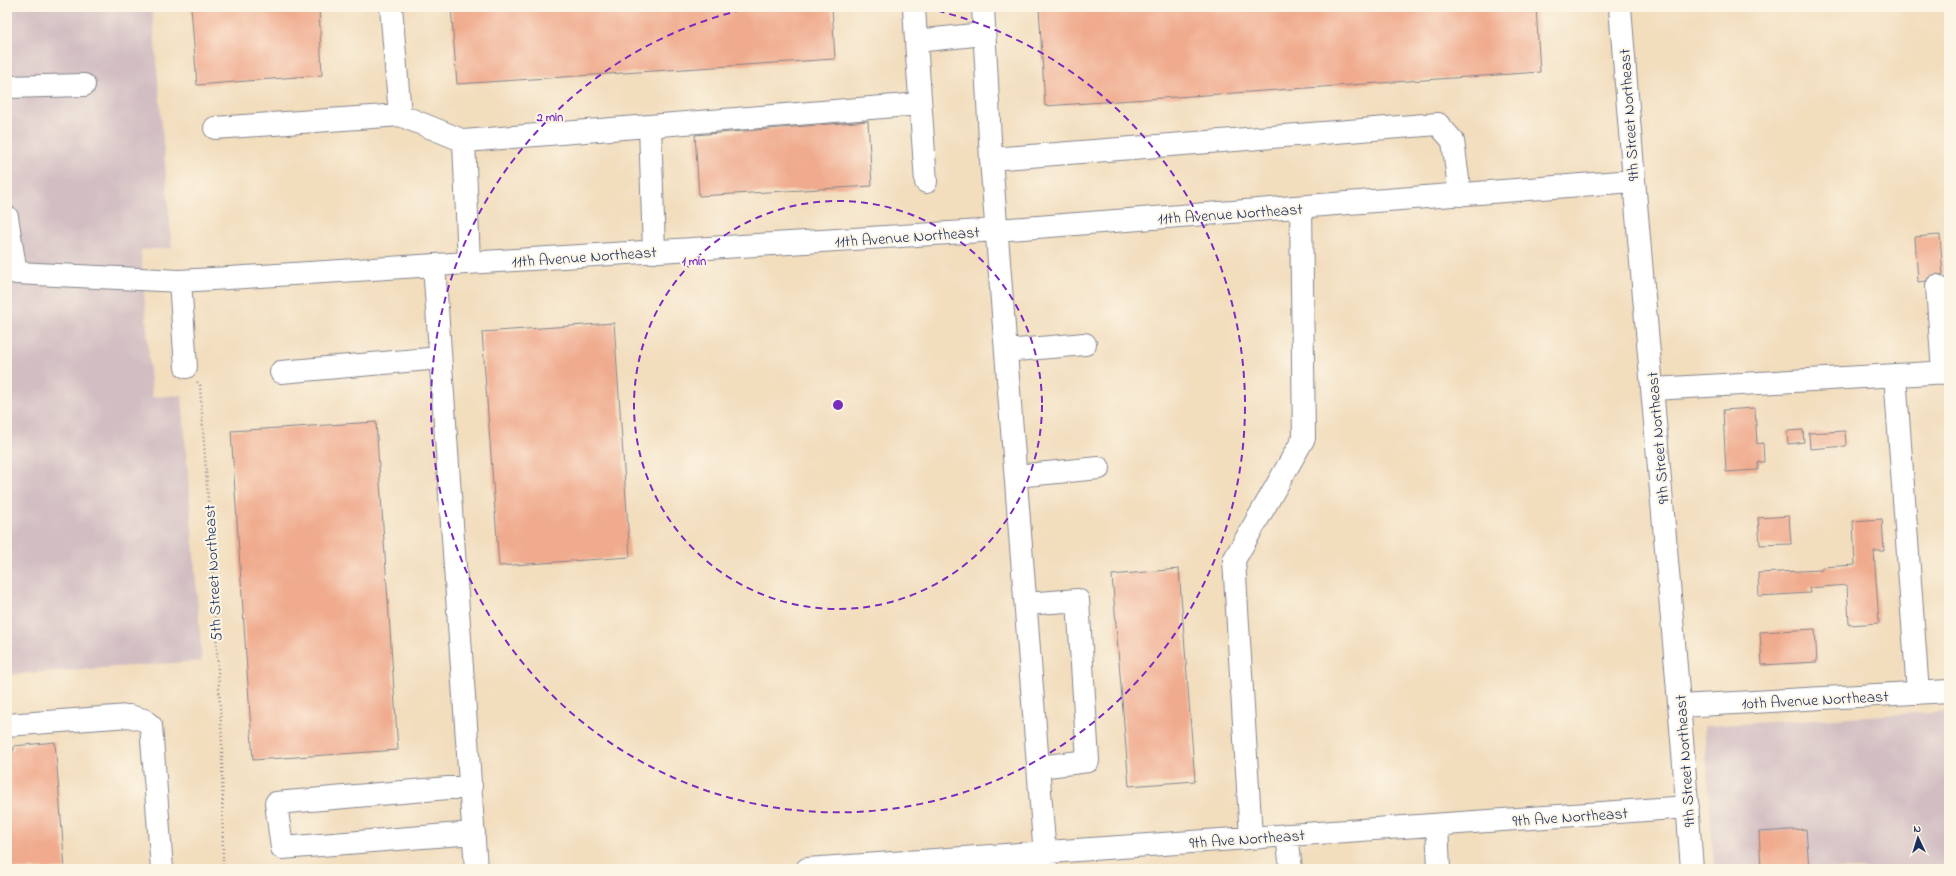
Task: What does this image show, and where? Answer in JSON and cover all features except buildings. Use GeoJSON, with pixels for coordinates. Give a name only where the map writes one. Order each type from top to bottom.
{"type":"FeatureCollection","features":[{"type":"Feature","properties":{"kind":"street"},"geometry":{"type":"LineString","coordinates":[[391,7],[400,114]]}},
{"type":"Feature","properties":{"kind":"street"},"geometry":{"type":"LineString","coordinates":[[914,7],[926,182]]}},
{"type":"Feature","properties":{"kind":"street"},"geometry":{"type":"LineString","coordinates":[[983,7],[991,159],[1046,861]]}},
{"type":"Feature","properties":{"kind":"street","name":"9th Street Northeast"},"geometry":{"type":"LineString","coordinates":[[1620,7],[1633,181],[1653,389],[1680,706],[1692,869]]}},
{"type":"Feature","properties":{"kind":"street"},"geometry":{"type":"LineString","coordinates":[[916,41],[984,34]]}},
{"type":"Feature","properties":{"kind":"street"},"geometry":{"type":"LineString","coordinates":[[7,88],[84,85]]}},
{"type":"Feature","properties":{"kind":"street"},"geometry":{"type":"LineString","coordinates":[[215,128],[400,114],[464,141],[920,104]]}},
{"type":"Feature","properties":{"kind":"street"},"geometry":{"type":"LineString","coordinates":[[991,159],[1438,124],[1452,141],[1460,195]]}},
{"type":"Feature","properties":{"kind":"street"},"geometry":{"type":"LineString","coordinates":[[650,126],[654,252]]}},
{"type":"Feature","properties":{"kind":"street"},"geometry":{"type":"LineString","coordinates":[[464,141],[469,263]]}},
{"type":"Feature","properties":{"kind":"street","name":"11th Avenue Northeast"},"geometry":{"type":"LineString","coordinates":[[7,217],[16,273],[180,281],[997,230],[1300,208],[1633,181]]}},
{"type":"Feature","properties":{"kind":"street"},"geometry":{"type":"LineString","coordinates":[[1251,837],[1234,560],[1304,438],[1300,208]]}},
{"type":"Feature","properties":{"kind":"street"},"geometry":{"type":"LineString","coordinates":[[434,265],[476,869]]}},
{"type":"Feature","properties":{"kind":"street"},"geometry":{"type":"LineString","coordinates":[[180,281],[186,367]]}},
{"type":"Feature","properties":{"kind":"street"},"geometry":{"type":"LineString","coordinates":[[1653,389],[1946,373],[1937,286]]}},
{"type":"Feature","properties":{"kind":"street"},"geometry":{"type":"LineString","coordinates":[[1006,351],[1085,344]]}},
{"type":"Feature","properties":{"kind":"street"},"geometry":{"type":"LineString","coordinates":[[281,372],[440,358]]}},
{"type":"Feature","properties":{"kind":"street"},"geometry":{"type":"LineString","coordinates":[[1895,376],[1918,693]]}},
{"type":"Feature","properties":{"kind":"street"},"geometry":{"type":"LineString","coordinates":[[1016,476],[1099,468]]}},
{"type":"Feature","properties":{"kind":"street"},"geometry":{"type":"LineString","coordinates":[[1026,604],[1078,600],[1088,761],[1039,767]]}},
{"type":"Feature","properties":{"kind":"street","name":"10th Avenue Northeast"},"geometry":{"type":"LineString","coordinates":[[1680,706],[1949,691]]}},
{"type":"Feature","properties":{"kind":"street"},"geometry":{"type":"LineString","coordinates":[[7,725],[129,716],[144,720],[151,726],[162,869]]}},
{"type":"Feature","properties":{"kind":"street"},"geometry":{"type":"LineString","coordinates":[[471,786],[276,803],[282,848],[474,833]]}},
{"type":"Feature","properties":{"kind":"street","name":"9th Ave Northeast"},"geometry":{"type":"LineString","coordinates":[[807,869],[1046,861],[1251,837],[1688,807]]}},
{"type":"Feature","properties":{"kind":"street"},"geometry":{"type":"LineString","coordinates":[[1437,825],[1439,869]]}},
{"type":"Feature","properties":{"kind":"street"},"geometry":{"type":"LineString","coordinates":[[1287,835],[1291,869]]}},
{"type":"Feature","properties":{"kind":"path","name":"5th Street Northeast"},"geometry":{"type":"LineString","coordinates":[[186,367],[200,385],[212,557],[222,744],[223,869]]}},
{"type":"Feature","properties":{"kind":"shaded area"},"geometry":{"type":"Polygon","coordinates":[[[7,7],[152,7],[172,248],[141,250],[152,397],[182,395],[202,661],[7,675],[7,7]]]}},
{"type":"Feature","properties":{"kind":"shaded area"},"geometry":{"type":"Polygon","coordinates":[[[1949,711],[1949,869],[1714,869],[1704,726],[1949,711]]]}}]}
